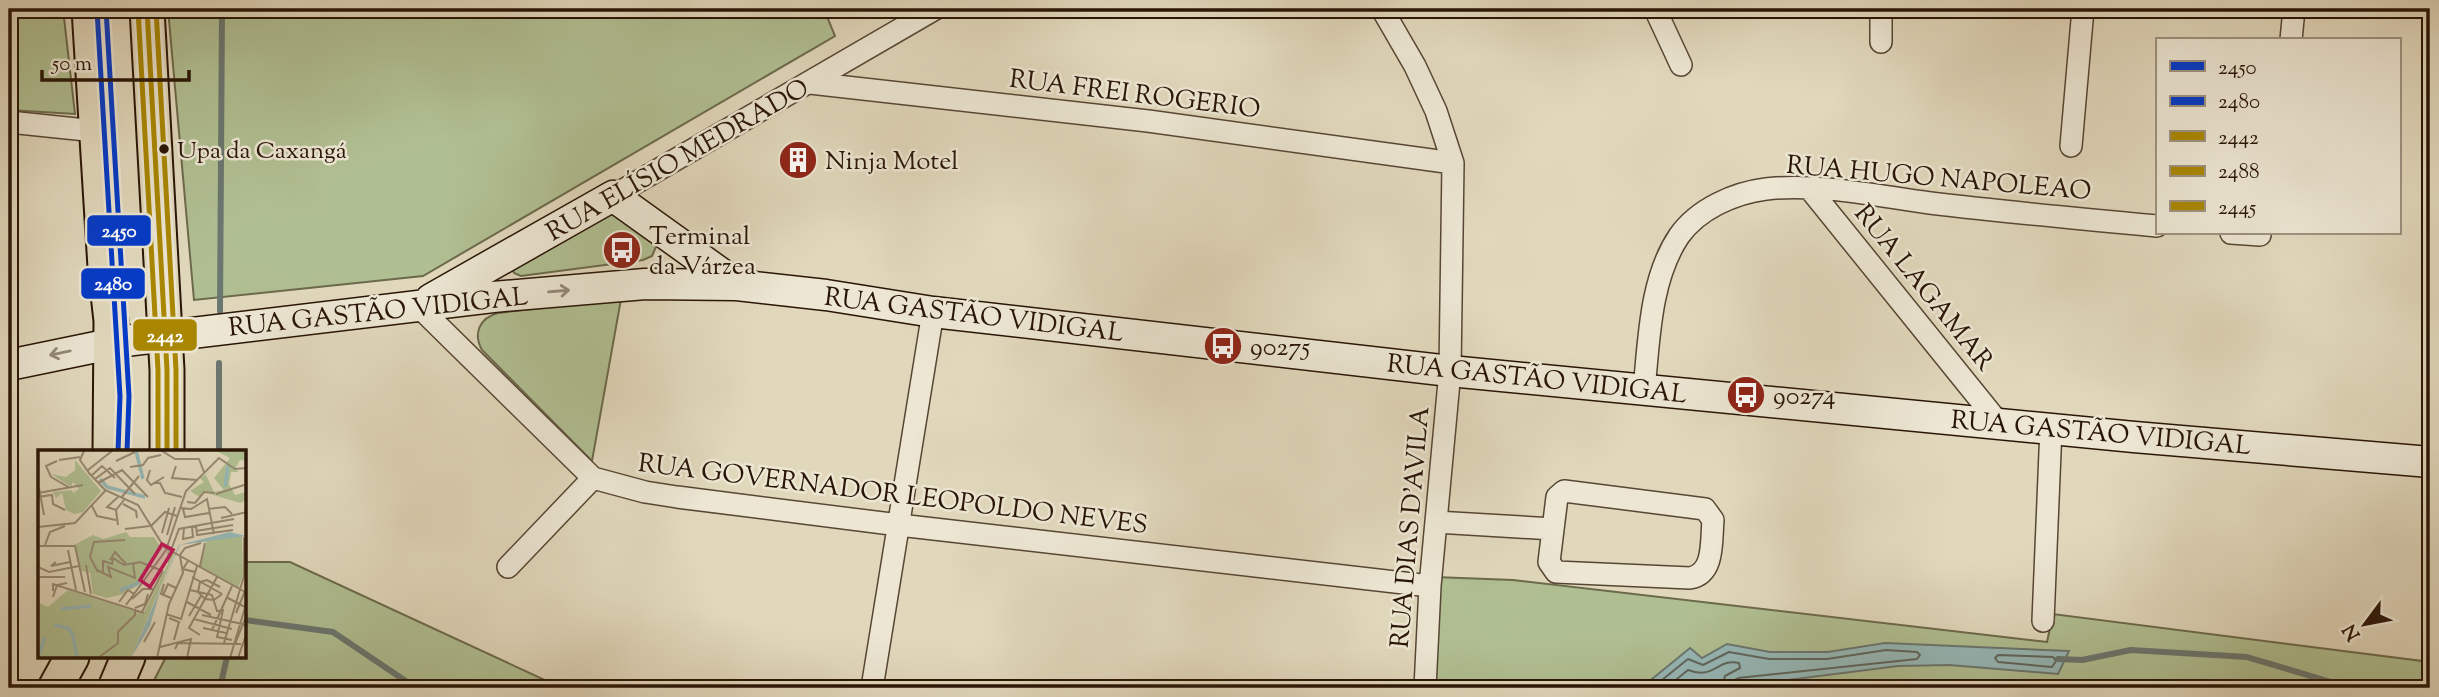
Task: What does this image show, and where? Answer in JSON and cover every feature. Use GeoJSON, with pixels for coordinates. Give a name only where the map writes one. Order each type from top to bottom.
{"type":"FeatureCollection","features":[{"type":"Feature","properties":{"kind":"main road"},"geometry":{"type":"LineString","coordinates":[[89,9],[112,343],[110,450]]}},
{"type":"Feature","properties":{"kind":"main road"},"geometry":{"type":"LineString","coordinates":[[147,9],[167,370],[167,450]]}},
{"type":"Feature","properties":{"kind":"main road"},"geometry":{"type":"LineString","coordinates":[[55,688],[71,658]]}},
{"type":"Feature","properties":{"kind":"main road"},"geometry":{"type":"LineString","coordinates":[[115,688],[128,658]]}},
{"type":"Feature","properties":{"kind":"street","name":"RUA ELÍSIO MEDRADO"},"geometry":{"type":"LineString","coordinates":[[418,306],[935,9]]}},
{"type":"Feature","properties":{"kind":"street","name":"RUA DIAS D'AVILA"},"geometry":{"type":"LineString","coordinates":[[1382,9],[1415,66],[1436,111],[1453,163],[1450,371],[1430,586],[1425,688]]}},
{"type":"Feature","properties":{"kind":"street"},"geometry":{"type":"LineString","coordinates":[[1655,9],[1681,65]]}},
{"type":"Feature","properties":{"kind":"street"},"geometry":{"type":"LineString","coordinates":[[1881,9],[1881,42]]}},
{"type":"Feature","properties":{"kind":"street"},"geometry":{"type":"LineString","coordinates":[[2071,146],[2083,9]]}},
{"type":"Feature","properties":{"kind":"street"},"geometry":{"type":"LineString","coordinates":[[2291,38],[2294,9]]}},
{"type":"Feature","properties":{"kind":"street","name":"RUA FREI ROGERIO"},"geometry":{"type":"LineString","coordinates":[[810,83],[1148,121],[1453,163]]}},
{"type":"Feature","properties":{"kind":"street"},"geometry":{"type":"LineString","coordinates":[[9,122],[95,118]]}},
{"type":"Feature","properties":{"kind":"street","name":"RUA HUGO NAPOLEAO"},"geometry":{"type":"LineString","coordinates":[[1644,390],[1647,352],[1660,276],[1680,235],[1710,208],[1727,200],[1766,189],[1809,188],[2156,226]]}},
{"type":"Feature","properties":{"kind":"street","name":"RUA LAGAMAR"},"geometry":{"type":"LineString","coordinates":[[1809,188],[1998,422]]}},
{"type":"Feature","properties":{"kind":"street"},"geometry":{"type":"LineString","coordinates":[[613,196],[737,285]]}},
{"type":"Feature","properties":{"kind":"street"},"geometry":{"type":"LineString","coordinates":[[2246,234],[2260,235]]}},
{"type":"Feature","properties":{"kind":"street"},"geometry":{"type":"LineString","coordinates":[[645,284],[664,265],[664,235]]}},
{"type":"Feature","properties":{"kind":"street","name":"RUA GASTÃO VIDIGAL"},"geometry":{"type":"LineString","coordinates":[[9,365],[112,343],[493,297],[645,284],[737,285],[826,295],[933,312],[1450,371],[2430,462]]}},
{"type":"Feature","properties":{"kind":"street","name":"RUA GOVERNADOR LEOPOLDO NEVES"},"geometry":{"type":"LineString","coordinates":[[418,306],[593,478],[645,492],[899,525],[1430,586]]}},
{"type":"Feature","properties":{"kind":"street"},"geometry":{"type":"LineString","coordinates":[[872,688],[933,312]]}},
{"type":"Feature","properties":{"kind":"street"},"geometry":{"type":"LineString","coordinates":[[2043,621],[2051,428]]}},
{"type":"Feature","properties":{"kind":"street"},"geometry":{"type":"LineString","coordinates":[[508,567],[593,478]]}},
{"type":"Feature","properties":{"kind":"street"},"geometry":{"type":"LineString","coordinates":[[1564,491],[1700,507],[1709,512],[1713,520],[1708,566],[1702,575],[1690,578],[1556,572],[1549,562],[1553,529],[1557,497],[1564,491]]}},
{"type":"Feature","properties":{"kind":"street"},"geometry":{"type":"LineString","coordinates":[[1436,522],[1553,529]]}},
{"type":"Feature","properties":{"kind":"green space"},"geometry":{"type":"Polygon","coordinates":[[[9,9],[63,9],[75,114],[9,110],[9,9]]]}},
{"type":"Feature","properties":{"kind":"green space"},"geometry":{"type":"Polygon","coordinates":[[[168,9],[824,9],[835,36],[423,276],[194,300],[168,9]]]}},
{"type":"Feature","properties":{"kind":"green space"},"geometry":{"type":"Polygon","coordinates":[[[605,205],[658,242],[652,256],[643,260],[521,276],[514,273],[512,269],[605,205]]]}},
{"type":"Feature","properties":{"kind":"green space"},"geometry":{"type":"Polygon","coordinates":[[[621,299],[592,461],[482,350],[478,333],[486,319],[498,313],[621,299]]]}},
{"type":"Feature","properties":{"kind":"green space"},"geometry":{"type":"Polygon","coordinates":[[[247,562],[290,562],[562,688],[150,688],[165,658],[247,658],[247,562]]]}},
{"type":"Feature","properties":{"kind":"green space"},"geometry":{"type":"Polygon","coordinates":[[[1435,577],[1513,580],[2047,642],[2053,614],[2430,662],[2430,688],[1433,688],[1435,577]]]}},
{"type":"Feature","properties":{"kind":"water"},"geometry":{"type":"Polygon","coordinates":[[[1885,643],[2069,651],[2058,674],[1949,665],[1898,666],[1725,688],[1641,688],[1690,648],[1702,658],[1727,644],[1770,652],[1828,652],[1885,643]]]}},
{"type":"Feature","properties":{"kind":"waterway"},"geometry":{"type":"LineString","coordinates":[[220,311],[222,9]]}},
{"type":"Feature","properties":{"kind":"waterway"},"geometry":{"type":"LineString","coordinates":[[219,363],[219,450]]}},
{"type":"Feature","properties":{"kind":"waterway"},"geometry":{"type":"LineString","coordinates":[[247,620],[333,632],[416,688]]}},
{"type":"Feature","properties":{"kind":"waterway"},"geometry":{"type":"LineString","coordinates":[[2058,659],[2082,660],[2131,650],[2247,657],[2351,688]]}},
{"type":"Feature","properties":{"kind":"waterway"},"geometry":{"type":"LineString","coordinates":[[220,688],[227,658]]}},
{"type":"Feature","properties":{"kind":"transit line","name":"2450"},"geometry":{"type":"LineString","coordinates":[[106,9],[129,396],[127,450]]}},
{"type":"Feature","properties":{"kind":"transit line","name":"2488"},"geometry":{"type":"LineString","coordinates":[[138,9],[158,370],[158,450]]}},
{"type":"Feature","properties":{"kind":"transit line","name":"2442"},"geometry":{"type":"LineString","coordinates":[[147,9],[167,370],[167,450]]}},
{"type":"Feature","properties":{"kind":"transit line","name":"2445"},"geometry":{"type":"LineString","coordinates":[[156,9],[176,370],[176,450]]}},
{"type":"Feature","properties":{"kind":"transit line","name":"2480"},"geometry":{"type":"LineString","coordinates":[[97,10],[120,396],[118,450]]}},
{"type":"Feature","properties":{"kind":"place","name":"Upa da Caxangá"},"geometry":{"type":"Point","coordinates":[164,149]}},
{"type":"Feature","properties":{"kind":"place","name":"Ninja Motel"},"geometry":{"type":"Point","coordinates":[798,160]}},
{"type":"Feature","properties":{"kind":"place","name":"Terminal da Várzea"},"geometry":{"type":"Point","coordinates":[622,250]}},
{"type":"Feature","properties":{"kind":"place","name":"90275"},"geometry":{"type":"Point","coordinates":[1223,346]}},
{"type":"Feature","properties":{"kind":"place","name":"90274"},"geometry":{"type":"Point","coordinates":[1746,395]}}]}
